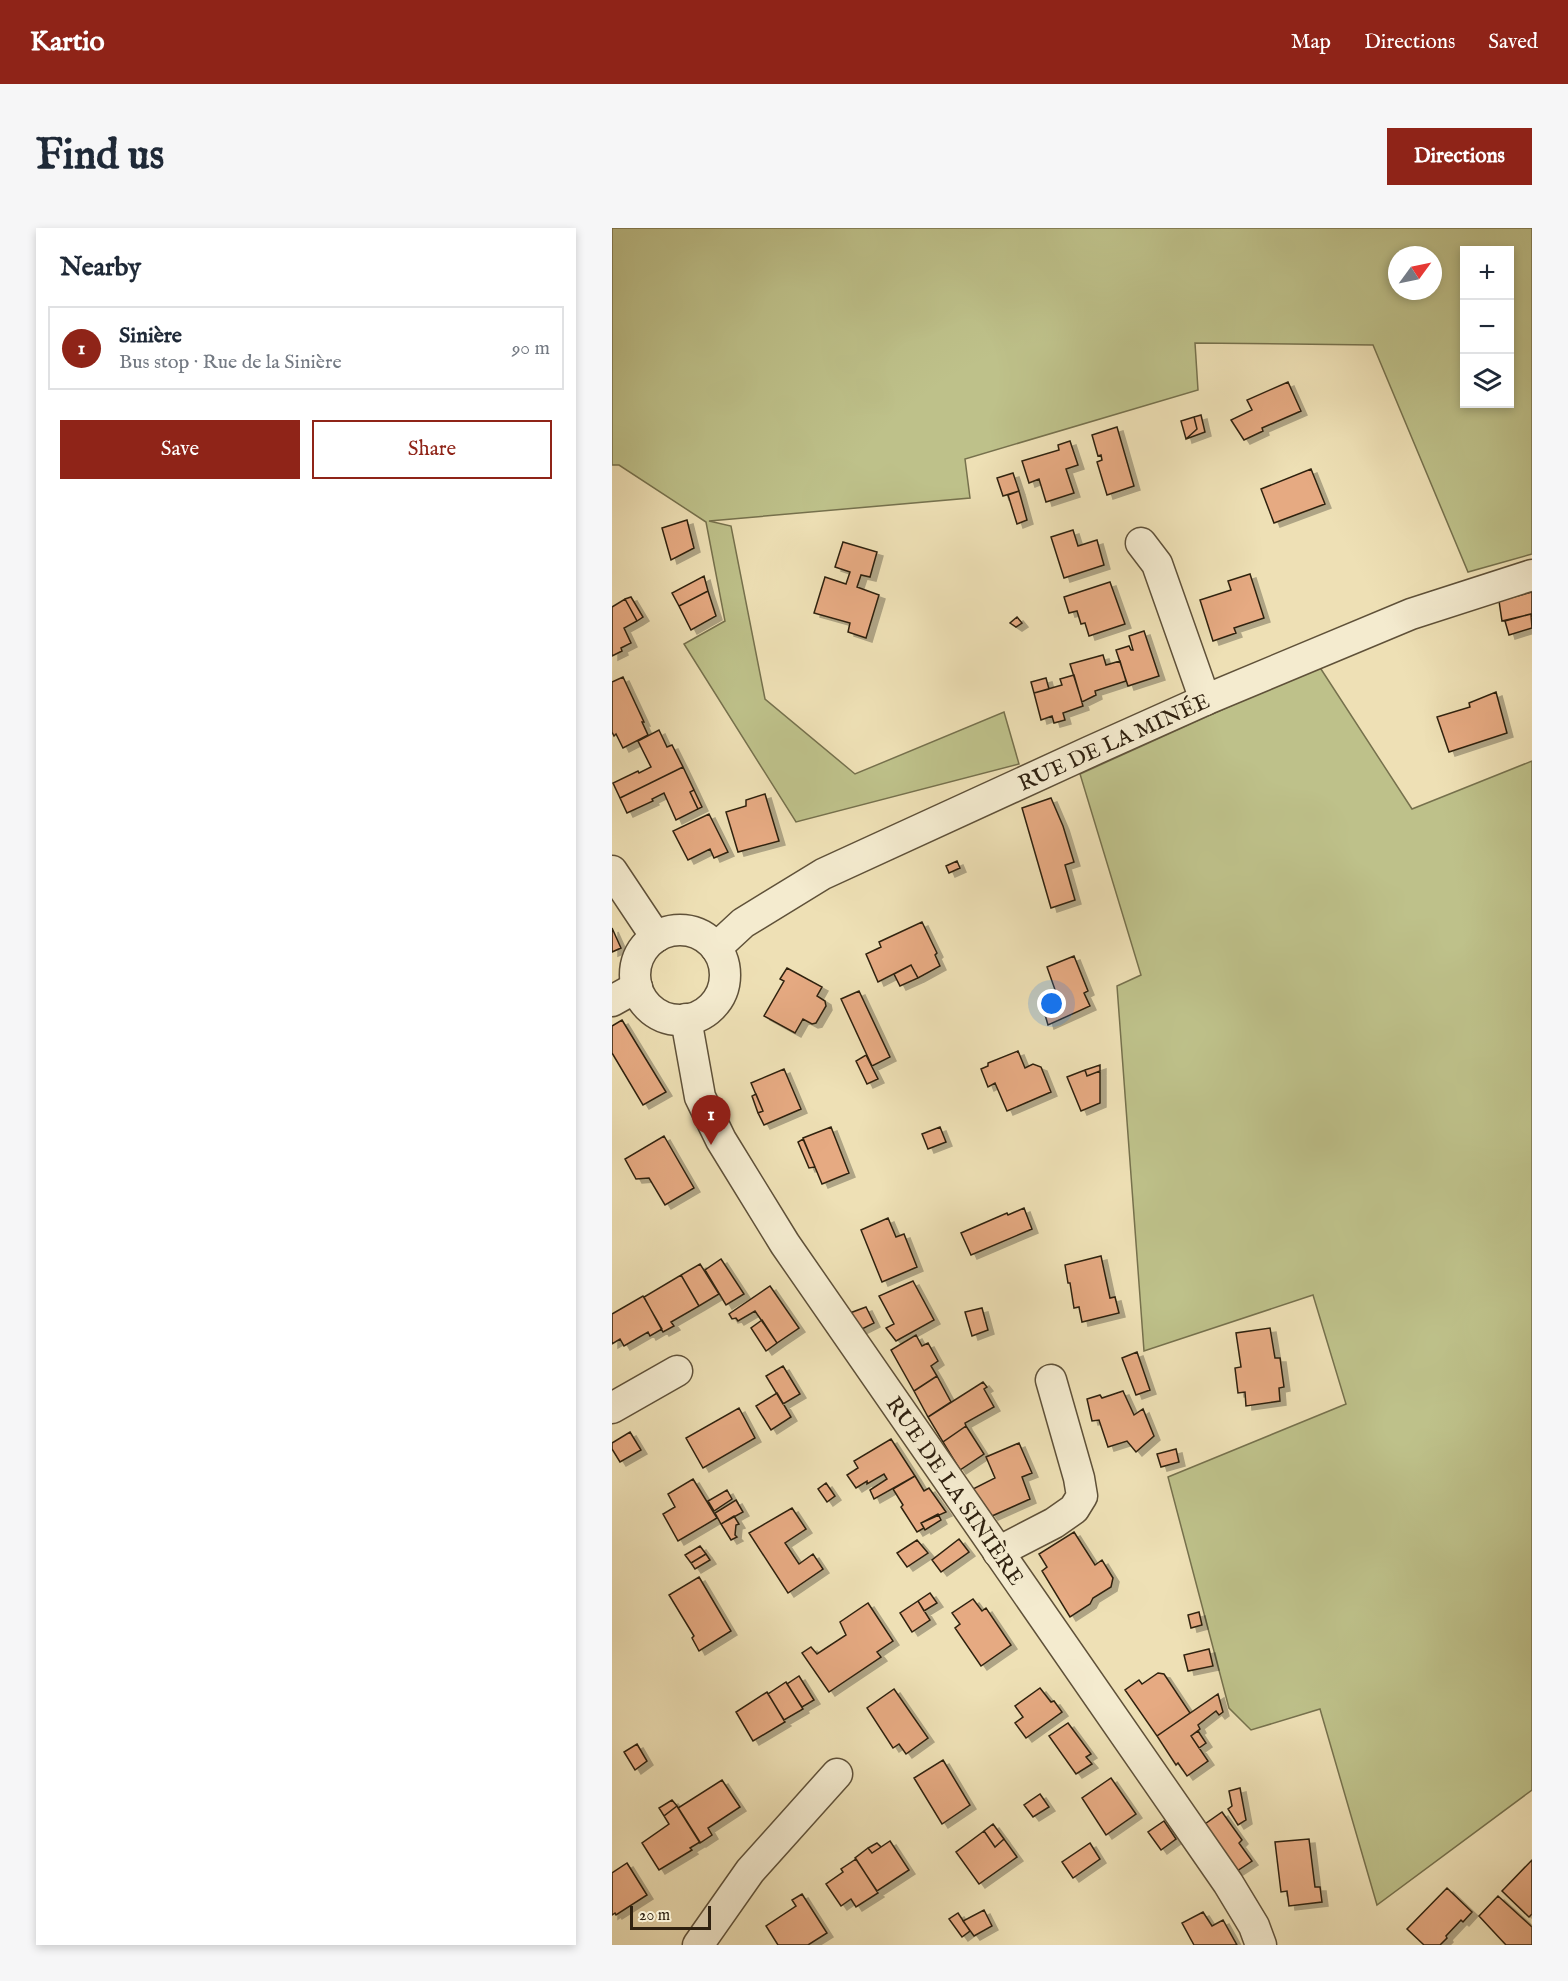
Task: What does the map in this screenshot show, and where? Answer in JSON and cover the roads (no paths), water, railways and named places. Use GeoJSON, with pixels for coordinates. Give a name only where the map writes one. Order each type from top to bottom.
{"type":"FeatureCollection","features":[{"type":"Feature","properties":{"kind":"street"},"geometry":{"type":"LineString","coordinates":[[1141,543],[1156,564],[1205,700]]}},
{"type":"Feature","properties":{"kind":"street","name":"RUE DE LA MINÉE"},"geometry":{"type":"LineString","coordinates":[[716,948],[743,922],[822,874],[1205,700],[1411,614],[1532,575]]}},
{"type":"Feature","properties":{"kind":"street"},"geometry":{"type":"LineString","coordinates":[[612,871],[656,937]]}},
{"type":"Feature","properties":{"kind":"street"},"geometry":{"type":"LineString","coordinates":[[668,931],[695,932],[716,948],[723,962],[725,977],[721,993],[713,1005],[700,1015],[686,1019],[673,1019],[655,1012],[642,998],[624,994],[645,946],[668,931]]}},
{"type":"Feature","properties":{"kind":"street","name":"RUE DE LA SINIÈRE"},"geometry":{"type":"LineString","coordinates":[[686,1019],[700,1097],[721,1140],[785,1244],[1228,1884],[1254,1926],[1261,1945]]}},
{"type":"Feature","properties":{"kind":"street"},"geometry":{"type":"LineString","coordinates":[[612,1408],[677,1371]]}},
{"type":"Feature","properties":{"kind":"street"},"geometry":{"type":"LineString","coordinates":[[998,1552],[1054,1523],[1074,1509],[1082,1496],[1051,1380]]}},
{"type":"Feature","properties":{"kind":"street"},"geometry":{"type":"LineString","coordinates":[[698,1945],[750,1871],[837,1774]]}},
{"type":"Feature","properties":{"kind":"place","name":"Sinière"},"geometry":{"type":"Point","coordinates":[711,1145]}}]}
